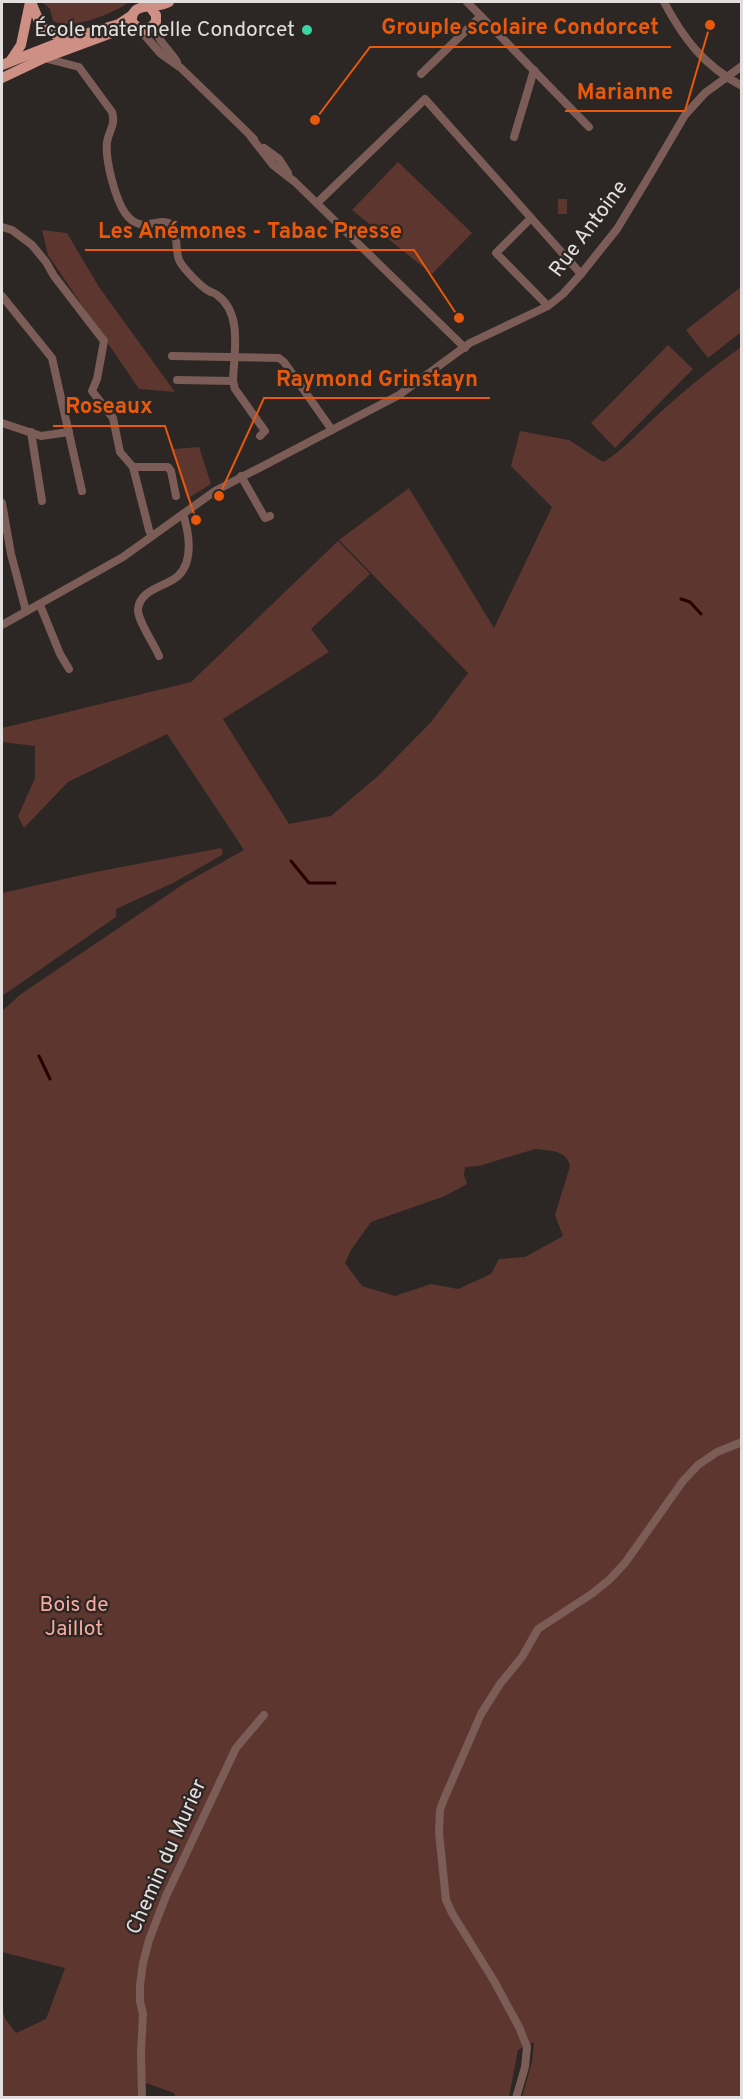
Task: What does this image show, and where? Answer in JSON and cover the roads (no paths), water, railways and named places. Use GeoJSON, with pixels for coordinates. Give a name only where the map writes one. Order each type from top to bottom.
{"type":"FeatureCollection","features":[{"type":"Feature","properties":{"kind":"main road"},"geometry":{"type":"LineString","coordinates":[[31,2],[41,26],[41,53]]}},
{"type":"Feature","properties":{"kind":"main road"},"geometry":{"type":"LineString","coordinates":[[5,64],[21,45],[31,2]]}},
{"type":"Feature","properties":{"kind":"main road"},"geometry":{"type":"LineString","coordinates":[[135,23],[138,6],[162,6],[169,2]]}},
{"type":"Feature","properties":{"kind":"main road"},"geometry":{"type":"LineString","coordinates":[[5,64],[135,23],[148,30],[179,2]]}},
{"type":"Feature","properties":{"kind":"main road"},"geometry":{"type":"LineString","coordinates":[[150,7],[155,12],[155,22]]}},
{"type":"Feature","properties":{"kind":"main road"},"geometry":{"type":"LineString","coordinates":[[41,26],[70,43]]}},
{"type":"Feature","properties":{"kind":"main road"},"geometry":{"type":"LineString","coordinates":[[26,29],[31,44],[41,53]]}},
{"type":"Feature","properties":{"kind":"main road"},"geometry":{"type":"LineString","coordinates":[[2,78],[41,53]]}},
{"type":"Feature","properties":{"kind":"street"},"geometry":{"type":"LineString","coordinates":[[467,2],[589,127]]}},
{"type":"Feature","properties":{"kind":"street"},"geometry":{"type":"LineString","coordinates":[[664,2],[689,44],[711,67],[741,86]]}},
{"type":"Feature","properties":{"kind":"street"},"geometry":{"type":"LineString","coordinates":[[421,74],[481,16]]}},
{"type":"Feature","properties":{"kind":"street"},"geometry":{"type":"LineString","coordinates":[[155,22],[157,37],[169,49],[181,68]]}},
{"type":"Feature","properties":{"kind":"street"},"geometry":{"type":"LineString","coordinates":[[135,23],[161,54],[181,68],[251,137],[279,159],[295,182],[465,348]]}},
{"type":"Feature","properties":{"kind":"street"},"geometry":{"type":"LineString","coordinates":[[70,43],[67,54],[71,65]]}},
{"type":"Feature","properties":{"kind":"street"},"geometry":{"type":"LineString","coordinates":[[41,53],[79,67],[112,112],[115,120],[107,148],[115,190],[125,213],[140,224],[168,222],[172,224],[175,230],[176,255],[181,265],[207,291],[216,294],[229,307],[234,320],[233,381],[235,388],[265,431],[260,436]]}},
{"type":"Feature","properties":{"kind":"street","name":"Rue Antoine"},"geometry":{"type":"LineString","coordinates":[[2,625],[123,557],[241,476],[399,395],[470,344],[548,306],[563,294],[581,274],[616,228],[685,115],[705,93],[741,66]]}},
{"type":"Feature","properties":{"kind":"street"},"geometry":{"type":"LineString","coordinates":[[514,137],[534,70]]}},
{"type":"Feature","properties":{"kind":"street"},"geometry":{"type":"LineString","coordinates":[[317,203],[425,99],[581,274]]}},
{"type":"Feature","properties":{"kind":"street"},"geometry":{"type":"LineString","coordinates":[[531,218],[496,253],[548,306]]}},
{"type":"Feature","properties":{"kind":"street"},"geometry":{"type":"LineString","coordinates":[[2,227],[12,230],[33,245],[104,341],[97,379],[92,391],[113,418],[120,452],[133,467],[152,536]]}},
{"type":"Feature","properties":{"kind":"street"},"geometry":{"type":"LineString","coordinates":[[2,296],[52,358],[82,491]]}},
{"type":"Feature","properties":{"kind":"street"},"geometry":{"type":"LineString","coordinates":[[172,356],[279,358],[332,430]]}},
{"type":"Feature","properties":{"kind":"street"},"geometry":{"type":"LineString","coordinates":[[177,380],[233,381]]}},
{"type":"Feature","properties":{"kind":"street"},"geometry":{"type":"LineString","coordinates":[[2,423],[41,436],[69,432]]}},
{"type":"Feature","properties":{"kind":"street"},"geometry":{"type":"LineString","coordinates":[[31,432],[42,501]]}},
{"type":"Feature","properties":{"kind":"street"},"geometry":{"type":"LineString","coordinates":[[133,467],[168,467],[171,471],[176,496]]}},
{"type":"Feature","properties":{"kind":"street"},"geometry":{"type":"LineString","coordinates":[[241,476],[265,518],[270,516]]}},
{"type":"Feature","properties":{"kind":"street"},"geometry":{"type":"LineString","coordinates":[[2,503],[11,554],[26,612]]}},
{"type":"Feature","properties":{"kind":"street"},"geometry":{"type":"LineString","coordinates":[[159,656],[141,622],[138,608],[144,596],[180,574],[185,565],[189,546],[188,528],[183,514]]}},
{"type":"Feature","properties":{"kind":"street"},"geometry":{"type":"LineString","coordinates":[[40,605],[60,654],[69,669]]}},
{"type":"Feature","properties":{"kind":"street"},"geometry":{"type":"LineString","coordinates":[[516,2097],[525,2067],[527,2047],[489,1971],[446,1900],[439,1832],[440,1810],[481,1714],[500,1684],[522,1657],[538,1629],[593,1593],[610,1579],[625,1563],[683,1481],[698,1465],[717,1452],[741,1442]]}},
{"type":"Feature","properties":{"kind":"street","name":"Chemin du Murier"},"geometry":{"type":"LineString","coordinates":[[142,2097],[143,2023],[140,1985],[149,1940],[166,1896],[232,1757],[264,1715]]}},
{"type":"Feature","properties":{"kind":"waterway"},"geometry":{"type":"LineString","coordinates":[[681,599],[690,602],[701,614]]}},
{"type":"Feature","properties":{"kind":"waterway"},"geometry":{"type":"LineString","coordinates":[[291,861],[309,883],[335,883]]}},
{"type":"Feature","properties":{"kind":"waterway"},"geometry":{"type":"LineString","coordinates":[[39,1056],[50,1079]]}},
{"type":"Feature","properties":{"kind":"place","name":"Marianne"},"geometry":{"type":"Point","coordinates":[710,25]}},
{"type":"Feature","properties":{"kind":"place","name":"École maternelle Condorcet"},"geometry":{"type":"Point","coordinates":[307,30]}},
{"type":"Feature","properties":{"kind":"place","name":"Grouple scolaire Condorcet"},"geometry":{"type":"Point","coordinates":[315,120]}},
{"type":"Feature","properties":{"kind":"place","name":"Les Anémones - Tabac Presse"},"geometry":{"type":"Point","coordinates":[459,318]}},
{"type":"Feature","properties":{"kind":"place","name":"Raymond Grinstayn"},"geometry":{"type":"Point","coordinates":[219,496]}},
{"type":"Feature","properties":{"kind":"place","name":"Roseaux"},"geometry":{"type":"Point","coordinates":[196,520]}},
{"type":"Feature","properties":{"kind":"park label","name":"Bois de Jaillot"},"geometry":{"type":"Point","coordinates":[74,1617]}}]}
